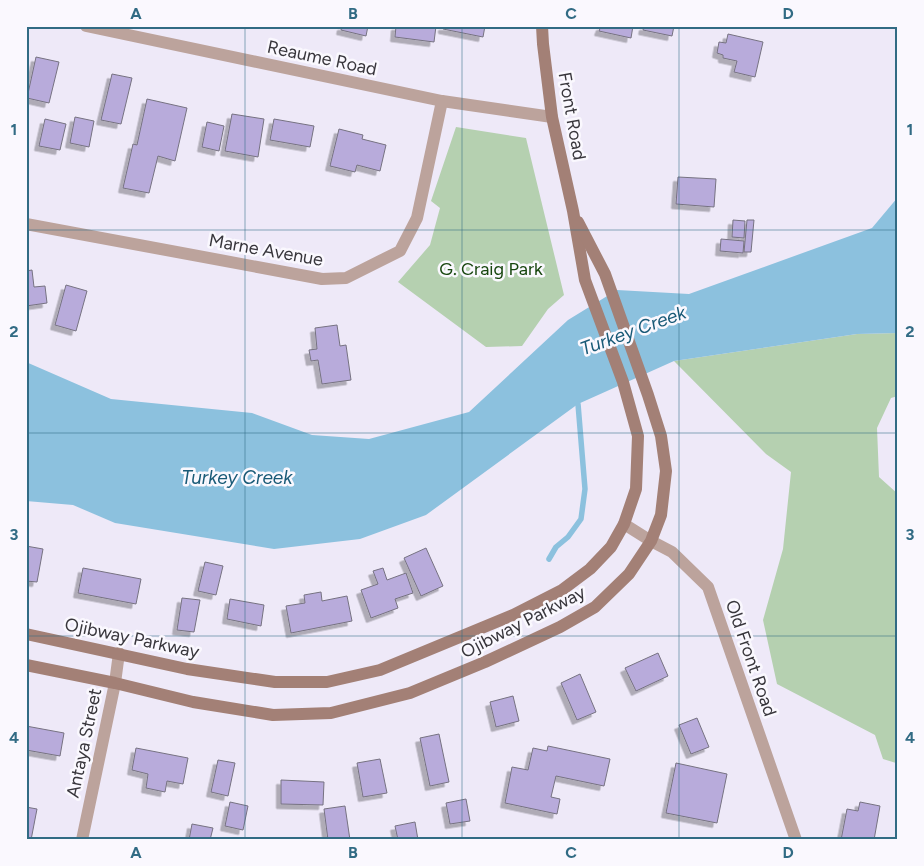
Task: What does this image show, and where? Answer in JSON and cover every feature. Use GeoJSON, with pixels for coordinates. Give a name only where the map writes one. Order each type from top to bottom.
{"type":"FeatureCollection","features":[{"type":"Feature","properties":{"kind":"main road","name":"Front Road"},"geometry":{"type":"LineString","coordinates":[[542,26],[552,117],[573,211]]}},
{"type":"Feature","properties":{"kind":"main road","name":"Ojibway Parkway"},"geometry":{"type":"LineString","coordinates":[[26,665],[115,683],[193,702],[274,715],[331,713],[410,693],[485,662],[560,627],[595,607],[629,574],[652,541],[661,515],[666,471],[661,436],[605,274],[573,211]]}},
{"type":"Feature","properties":{"kind":"main road","name":"Ojibway Parkway"},"geometry":{"type":"LineString","coordinates":[[26,634],[187,669],[275,682],[327,682],[380,670],[513,615],[562,590],[590,569],[611,547],[624,524],[636,490],[638,436],[630,402],[585,280],[573,211]]}},
{"type":"Feature","properties":{"kind":"street","name":"Reaume Road"},"geometry":{"type":"LineString","coordinates":[[86,26],[442,101],[552,117]]}},
{"type":"Feature","properties":{"kind":"street","name":"Marne Avenue"},"geometry":{"type":"LineString","coordinates":[[26,224],[322,279],[346,278],[400,251],[417,218],[442,101]]}},
{"type":"Feature","properties":{"kind":"street","name":"Old Front Road"},"geometry":{"type":"LineString","coordinates":[[624,524],[672,552],[708,587],[796,840]]}},
{"type":"Feature","properties":{"kind":"street","name":"Antaya Street"},"geometry":{"type":"LineString","coordinates":[[82,840],[115,683],[119,653]]}},
{"type":"Feature","properties":{"kind":"green space","name":"G. Craig Park"},"geometry":{"type":"Polygon","coordinates":[[[456,127],[526,138],[564,295],[548,309],[522,346],[486,347],[398,282],[430,245],[440,208],[431,201],[456,127]]]}},
{"type":"Feature","properties":{"kind":"green space"},"geometry":{"type":"Polygon","coordinates":[[[898,333],[898,396],[891,398],[877,428],[879,477],[898,494],[898,763],[896,763],[883,759],[875,735],[777,684],[763,620],[783,549],[791,472],[766,454],[674,361],[857,334],[898,333]]]}},
{"type":"Feature","properties":{"kind":"water","name":"Turkey Creek"},"geometry":{"type":"Polygon","coordinates":[[[898,197],[898,333],[857,334],[674,361],[578,404],[426,515],[360,539],[274,549],[115,523],[73,505],[26,501],[26,362],[111,399],[252,413],[312,435],[369,439],[469,412],[568,320],[617,290],[689,294],[872,228],[898,197]]]}},
{"type":"Feature","properties":{"kind":"building"},"geometry":{"type":"Polygon","coordinates":[[[342,26],[368,26],[366,36],[341,30],[342,26]]]}},
{"type":"Feature","properties":{"kind":"building"},"geometry":{"type":"Polygon","coordinates":[[[396,26],[436,26],[434,42],[395,37],[396,26]]]}},
{"type":"Feature","properties":{"kind":"building"},"geometry":{"type":"Polygon","coordinates":[[[443,26],[485,26],[483,37],[443,29],[443,26]]]}},
{"type":"Feature","properties":{"kind":"building"},"geometry":{"type":"Polygon","coordinates":[[[601,26],[633,26],[631,38],[599,31],[601,26]]]}},
{"type":"Feature","properties":{"kind":"building"},"geometry":{"type":"Polygon","coordinates":[[[644,26],[674,26],[672,36],[643,30],[644,26]]]}},
{"type":"Feature","properties":{"kind":"building"},"geometry":{"type":"Polygon","coordinates":[[[728,34],[763,42],[755,77],[734,72],[737,61],[723,58],[723,55],[717,53],[719,42],[726,43],[728,34]]]}},
{"type":"Feature","properties":{"kind":"building"},"geometry":{"type":"Polygon","coordinates":[[[36,57],[59,62],[49,103],[27,98],[36,57]]]}},
{"type":"Feature","properties":{"kind":"building"},"geometry":{"type":"Polygon","coordinates":[[[112,74],[132,78],[121,124],[101,120],[112,74]]]}},
{"type":"Feature","properties":{"kind":"building"},"geometry":{"type":"Polygon","coordinates":[[[147,99],[187,108],[175,161],[158,156],[149,193],[123,188],[133,144],[137,145],[147,99]]]}},
{"type":"Feature","properties":{"kind":"building"},"geometry":{"type":"Polygon","coordinates":[[[232,114],[264,119],[258,157],[225,151],[232,114]]]}},
{"type":"Feature","properties":{"kind":"building"},"geometry":{"type":"Polygon","coordinates":[[[75,117],[94,121],[89,147],[70,143],[75,117]]]}},
{"type":"Feature","properties":{"kind":"building"},"geometry":{"type":"Polygon","coordinates":[[[45,119],[66,124],[60,150],[39,146],[45,119]]]}},
{"type":"Feature","properties":{"kind":"building"},"geometry":{"type":"Polygon","coordinates":[[[274,119],[314,126],[310,147],[270,140],[274,119]]]}},
{"type":"Feature","properties":{"kind":"building"},"geometry":{"type":"Polygon","coordinates":[[[207,122],[224,126],[219,151],[202,147],[207,122]]]}},
{"type":"Feature","properties":{"kind":"building"},"geometry":{"type":"Polygon","coordinates":[[[339,129],[363,135],[362,139],[386,145],[380,171],[357,165],[355,172],[330,166],[339,129]]]}},
{"type":"Feature","properties":{"kind":"building"},"geometry":{"type":"Polygon","coordinates":[[[678,177],[716,179],[714,207],[676,204],[678,177]]]}},
{"type":"Feature","properties":{"kind":"building"},"geometry":{"type":"Polygon","coordinates":[[[733,220],[745,221],[744,238],[732,237],[733,220]]]}},
{"type":"Feature","properties":{"kind":"building"},"geometry":{"type":"Polygon","coordinates":[[[747,220],[754,220],[751,252],[744,252],[747,220]]]}},
{"type":"Feature","properties":{"kind":"building"},"geometry":{"type":"Polygon","coordinates":[[[721,239],[744,241],[743,253],[720,251],[721,239]]]}},
{"type":"Feature","properties":{"kind":"building"},"geometry":{"type":"Polygon","coordinates":[[[32,270],[34,287],[45,286],[47,303],[26,306],[26,271],[32,270]]]}},
{"type":"Feature","properties":{"kind":"building"},"geometry":{"type":"Polygon","coordinates":[[[66,285],[87,291],[76,331],[55,325],[66,285]]]}},
{"type":"Feature","properties":{"kind":"building"},"geometry":{"type":"Polygon","coordinates":[[[337,325],[340,346],[346,345],[351,380],[322,384],[318,360],[311,361],[309,350],[317,349],[315,328],[337,325]]]}},
{"type":"Feature","properties":{"kind":"building"},"geometry":{"type":"Polygon","coordinates":[[[26,546],[43,549],[37,582],[26,581],[26,546]]]}},
{"type":"Feature","properties":{"kind":"building"},"geometry":{"type":"Polygon","coordinates":[[[426,548],[443,586],[421,596],[404,558],[426,548]]]}},
{"type":"Feature","properties":{"kind":"building"},"geometry":{"type":"Polygon","coordinates":[[[205,562],[223,566],[216,595],[198,591],[205,562]]]}},
{"type":"Feature","properties":{"kind":"building"},"geometry":{"type":"Polygon","coordinates":[[[83,568],[141,579],[136,604],[78,593],[83,568]]]}},
{"type":"Feature","properties":{"kind":"building"},"geometry":{"type":"Polygon","coordinates":[[[383,568],[387,580],[406,573],[413,593],[395,599],[398,608],[371,618],[361,590],[378,584],[373,571],[383,568]]]}},
{"type":"Feature","properties":{"kind":"building"},"geometry":{"type":"Polygon","coordinates":[[[321,592],[322,601],[347,596],[352,621],[291,633],[286,606],[305,603],[304,595],[321,592]]]}},
{"type":"Feature","properties":{"kind":"building"},"geometry":{"type":"Polygon","coordinates":[[[182,598],[200,600],[194,632],[177,630],[182,598]]]}},
{"type":"Feature","properties":{"kind":"building"},"geometry":{"type":"Polygon","coordinates":[[[230,599],[264,605],[261,626],[227,619],[230,599]]]}},
{"type":"Feature","properties":{"kind":"building"},"geometry":{"type":"Polygon","coordinates":[[[658,653],[668,676],[636,691],[625,668],[658,653]]]}},
{"type":"Feature","properties":{"kind":"building"},"geometry":{"type":"Polygon","coordinates":[[[580,674],[596,712],[577,720],[561,683],[580,674]]]}},
{"type":"Feature","properties":{"kind":"building"},"geometry":{"type":"Polygon","coordinates":[[[513,696],[519,721],[496,727],[490,702],[513,696]]]}},
{"type":"Feature","properties":{"kind":"building"},"geometry":{"type":"Polygon","coordinates":[[[697,718],[709,747],[691,754],[679,725],[697,718]]]}},
{"type":"Feature","properties":{"kind":"building"},"geometry":{"type":"Polygon","coordinates":[[[26,726],[64,733],[60,756],[26,750],[26,726]]]}},
{"type":"Feature","properties":{"kind":"building"},"geometry":{"type":"Polygon","coordinates":[[[439,734],[449,782],[430,786],[420,738],[439,734]]]}},
{"type":"Feature","properties":{"kind":"building"},"geometry":{"type":"Polygon","coordinates":[[[548,746],[610,759],[604,786],[556,776],[551,797],[560,799],[557,814],[505,803],[512,767],[528,770],[533,748],[547,751],[548,746]]]}},
{"type":"Feature","properties":{"kind":"building"},"geometry":{"type":"Polygon","coordinates":[[[136,748],[188,758],[183,784],[167,781],[165,792],[146,788],[148,774],[132,770],[136,748]]]}},
{"type":"Feature","properties":{"kind":"building"},"geometry":{"type":"Polygon","coordinates":[[[380,759],[387,793],[363,797],[357,763],[380,759]]]}},
{"type":"Feature","properties":{"kind":"building"},"geometry":{"type":"Polygon","coordinates":[[[218,760],[235,763],[228,796],[211,792],[218,760]]]}},
{"type":"Feature","properties":{"kind":"building"},"geometry":{"type":"Polygon","coordinates":[[[676,763],[727,774],[717,823],[666,813],[676,763]]]}},
{"type":"Feature","properties":{"kind":"building"},"geometry":{"type":"Polygon","coordinates":[[[281,780],[324,782],[323,805],[281,804],[281,780]]]}},
{"type":"Feature","properties":{"kind":"building"},"geometry":{"type":"Polygon","coordinates":[[[466,799],[470,821],[450,824],[446,803],[466,799]]]}},
{"type":"Feature","properties":{"kind":"building"},"geometry":{"type":"Polygon","coordinates":[[[230,802],[248,806],[243,830],[225,826],[230,802]]]}},
{"type":"Feature","properties":{"kind":"building"},"geometry":{"type":"Polygon","coordinates":[[[860,802],[880,806],[874,840],[841,840],[847,809],[858,811],[860,802]]]}},
{"type":"Feature","properties":{"kind":"building"},"geometry":{"type":"Polygon","coordinates":[[[345,806],[350,840],[328,840],[324,809],[345,806]]]}},
{"type":"Feature","properties":{"kind":"building"},"geometry":{"type":"Polygon","coordinates":[[[26,807],[37,809],[31,840],[26,840],[26,807]]]}},
{"type":"Feature","properties":{"kind":"building"},"geometry":{"type":"Polygon","coordinates":[[[415,822],[418,840],[398,840],[395,826],[415,822]]]}},
{"type":"Feature","properties":{"kind":"building"},"geometry":{"type":"Polygon","coordinates":[[[192,824],[213,828],[210,840],[189,840],[192,824]]]}},
{"type":"Feature","properties":{"kind":"waterway"},"geometry":{"type":"LineString","coordinates":[[549,559],[556,547],[568,537],[581,519],[585,489],[578,404]]}}]}
